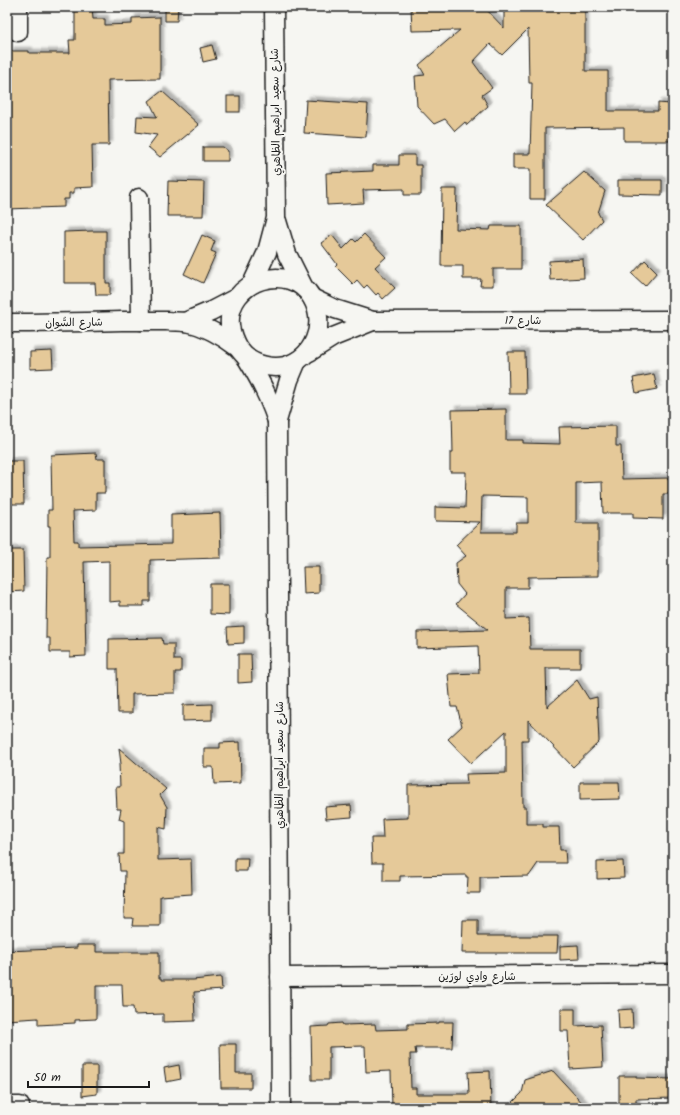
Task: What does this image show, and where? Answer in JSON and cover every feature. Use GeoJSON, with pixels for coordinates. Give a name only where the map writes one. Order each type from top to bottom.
{"type":"FeatureCollection","features":[{"type":"Feature","properties":{"kind":"street"},"geometry":{"type":"LineString","coordinates":[[18,7],[18,32]]}},
{"type":"Feature","properties":{"kind":"street","name":"شارع سعيد ابراهيم الظاهري"},"geometry":{"type":"LineString","coordinates":[[252,284],[268,252],[276,218],[274,7]]}},
{"type":"Feature","properties":{"kind":"street"},"geometry":{"type":"LineString","coordinates":[[139,198],[141,321]]}},
{"type":"Feature","properties":{"kind":"street","name":"شارع سعيد ابراهيم الظاهري"},"geometry":{"type":"LineString","coordinates":[[276,218],[287,254],[308,293]]}},
{"type":"Feature","properties":{"kind":"street"},"geometry":{"type":"LineString","coordinates":[[279,278],[292,281],[308,293],[317,308],[319,319],[318,331],[314,342],[303,357],[284,366],[270,367],[257,364],[242,352],[232,337],[230,324],[236,298],[252,284],[265,279],[279,278]]}},
{"type":"Feature","properties":{"kind":"street","name":"شارع 17"},"geometry":{"type":"LineString","coordinates":[[308,293],[341,311],[373,321],[673,320]]}},
{"type":"Feature","properties":{"kind":"street","name":"شارع السُّوان"},"geometry":{"type":"LineString","coordinates":[[185,322],[236,298]]}},
{"type":"Feature","properties":{"kind":"street","name":"شارع السُّوان"},"geometry":{"type":"LineString","coordinates":[[7,323],[141,321],[185,322],[213,332],[242,352]]}},
{"type":"Feature","properties":{"kind":"street","name":"شارع 17"},"geometry":{"type":"LineString","coordinates":[[303,357],[339,334],[373,321]]}},
{"type":"Feature","properties":{"kind":"street","name":"شارع سعيد ابراهيم الظاهري"},"geometry":{"type":"LineString","coordinates":[[242,352],[259,376],[277,421]]}},
{"type":"Feature","properties":{"kind":"street","name":"شارع سعيد ابراهيم الظاهري"},"geometry":{"type":"LineString","coordinates":[[281,1108],[277,421],[289,380],[303,357]]}},
{"type":"Feature","properties":{"kind":"street","name":"شارع وادِي لورَين"},"geometry":{"type":"LineString","coordinates":[[280,977],[673,974]]}},
{"type":"Feature","properties":{"kind":"building"},"geometry":{"type":"Polygon","coordinates":[[[75,7],[92,7],[93,19],[105,19],[105,25],[132,24],[132,18],[160,17],[160,79],[108,80],[109,145],[92,145],[93,187],[74,188],[74,193],[69,193],[69,199],[64,199],[64,207],[7,209],[7,83],[10,83],[10,51],[29,51],[29,53],[70,53],[69,40],[75,40],[75,7]]]}},
{"type":"Feature","properties":{"kind":"building"},"geometry":{"type":"Polygon","coordinates":[[[165,7],[178,7],[177,21],[165,21],[165,7]]]}},
{"type":"Feature","properties":{"kind":"building"},"geometry":{"type":"Polygon","coordinates":[[[411,7],[484,7],[504,28],[504,7],[585,7],[585,71],[608,71],[608,111],[658,111],[658,103],[671,104],[670,141],[624,141],[624,127],[545,128],[545,199],[530,199],[530,169],[513,169],[513,154],[530,154],[532,83],[529,83],[528,29],[502,55],[490,44],[473,62],[492,88],[482,95],[488,106],[467,125],[465,122],[455,131],[445,119],[434,124],[417,106],[415,76],[425,75],[419,65],[460,30],[412,31],[411,7]]]}},
{"type":"Feature","properties":{"kind":"building"},"geometry":{"type":"Polygon","coordinates":[[[212,45],[216,59],[203,62],[200,48],[212,45]]]}},
{"type":"Feature","properties":{"kind":"building"},"geometry":{"type":"Polygon","coordinates":[[[162,91],[199,125],[160,157],[148,147],[157,135],[136,132],[137,116],[157,117],[149,101],[162,91]]]}},
{"type":"Feature","properties":{"kind":"building"},"geometry":{"type":"Polygon","coordinates":[[[227,96],[240,96],[240,112],[227,112],[227,96]]]}},
{"type":"Feature","properties":{"kind":"building"},"geometry":{"type":"Polygon","coordinates":[[[306,100],[368,104],[366,137],[304,133],[306,100]]]}},
{"type":"Feature","properties":{"kind":"building"},"geometry":{"type":"Polygon","coordinates":[[[203,147],[223,147],[228,151],[228,161],[203,161],[203,147]]]}},
{"type":"Feature","properties":{"kind":"building"},"geometry":{"type":"Polygon","coordinates":[[[399,155],[415,155],[415,165],[421,165],[421,195],[404,195],[404,189],[363,190],[364,203],[327,205],[326,173],[373,171],[373,165],[399,165],[399,155]]]}},
{"type":"Feature","properties":{"kind":"building"},"geometry":{"type":"Polygon","coordinates":[[[584,172],[605,191],[598,213],[602,220],[583,240],[546,205],[584,172]]]}},
{"type":"Feature","properties":{"kind":"building"},"geometry":{"type":"Polygon","coordinates":[[[618,180],[662,180],[662,195],[618,194],[618,180]]]}},
{"type":"Feature","properties":{"kind":"building"},"geometry":{"type":"Polygon","coordinates":[[[168,181],[204,182],[203,216],[167,216],[168,181]]]}},
{"type":"Feature","properties":{"kind":"building"},"geometry":{"type":"Polygon","coordinates":[[[442,189],[457,189],[456,229],[490,230],[491,226],[521,226],[521,269],[493,269],[493,286],[480,286],[481,279],[463,279],[463,266],[441,266],[442,189]]]}},
{"type":"Feature","properties":{"kind":"building"},"geometry":{"type":"Polygon","coordinates":[[[106,231],[106,283],[110,283],[110,295],[96,295],[95,283],[64,283],[64,232],[106,231]]]}},
{"type":"Feature","properties":{"kind":"building"},"geometry":{"type":"Polygon","coordinates":[[[364,234],[386,257],[375,267],[395,288],[383,299],[378,293],[376,295],[367,285],[364,288],[357,280],[353,284],[335,266],[337,264],[321,243],[332,235],[343,249],[353,239],[356,242],[364,234]]]}},
{"type":"Feature","properties":{"kind":"building"},"geometry":{"type":"Polygon","coordinates":[[[202,235],[215,241],[211,251],[216,253],[203,283],[184,274],[202,235]]]}},
{"type":"Feature","properties":{"kind":"building"},"geometry":{"type":"Polygon","coordinates":[[[583,259],[584,278],[550,280],[549,261],[583,259]]]}},
{"type":"Feature","properties":{"kind":"building"},"geometry":{"type":"Polygon","coordinates":[[[645,260],[657,272],[645,286],[632,274],[645,260]]]}},
{"type":"Feature","properties":{"kind":"building"},"geometry":{"type":"Polygon","coordinates":[[[52,351],[53,368],[30,369],[30,352],[52,351]]]}},
{"type":"Feature","properties":{"kind":"building"},"geometry":{"type":"Polygon","coordinates":[[[508,352],[525,352],[526,394],[509,394],[508,352]]]}},
{"type":"Feature","properties":{"kind":"building"},"geometry":{"type":"Polygon","coordinates":[[[654,374],[657,389],[636,393],[633,378],[654,374]]]}},
{"type":"Feature","properties":{"kind":"building"},"geometry":{"type":"Polygon","coordinates":[[[506,409],[506,440],[523,440],[523,443],[560,444],[559,427],[616,426],[616,446],[621,446],[622,479],[669,478],[669,494],[663,494],[663,519],[633,518],[633,513],[603,513],[602,482],[576,483],[576,523],[598,523],[598,576],[528,577],[528,588],[506,588],[506,619],[529,618],[530,649],[580,649],[580,668],[546,668],[547,707],[577,680],[589,699],[597,697],[599,742],[573,767],[528,720],[528,740],[522,740],[523,807],[526,807],[526,824],[543,824],[543,827],[559,827],[560,850],[565,850],[566,863],[538,863],[529,876],[480,877],[480,893],[467,893],[468,877],[466,877],[466,875],[400,876],[400,881],[383,881],[383,863],[372,863],[371,838],[383,838],[382,819],[408,818],[408,785],[467,784],[466,774],[506,773],[506,731],[471,763],[448,739],[462,726],[457,707],[451,707],[448,674],[479,673],[478,646],[417,648],[417,632],[488,630],[456,604],[465,594],[457,584],[456,563],[466,556],[456,545],[480,522],[435,521],[435,507],[465,508],[466,472],[450,472],[450,453],[453,453],[452,410],[506,409]],[[482,496],[481,532],[516,532],[516,523],[528,523],[528,497],[482,496]]]}},
{"type":"Feature","properties":{"kind":"building"},"geometry":{"type":"Polygon","coordinates":[[[96,453],[97,459],[105,459],[105,493],[96,493],[96,510],[73,511],[74,541],[78,541],[78,546],[171,544],[171,515],[220,513],[221,558],[150,560],[150,601],[144,601],[144,606],[120,606],[120,601],[109,602],[109,561],[84,562],[86,656],[70,657],[70,652],[50,652],[50,638],[46,638],[47,557],[50,557],[50,526],[48,526],[48,510],[52,510],[51,455],[96,453]]]}},
{"type":"Feature","properties":{"kind":"building"},"geometry":{"type":"Polygon","coordinates":[[[8,461],[23,461],[24,504],[8,504],[8,461]]]}},
{"type":"Feature","properties":{"kind":"building"},"geometry":{"type":"Polygon","coordinates":[[[7,550],[23,550],[24,591],[9,592],[7,550]]]}},
{"type":"Feature","properties":{"kind":"building"},"geometry":{"type":"Polygon","coordinates":[[[303,567],[319,567],[319,593],[304,594],[303,567]]]}},
{"type":"Feature","properties":{"kind":"building"},"geometry":{"type":"Polygon","coordinates":[[[210,584],[229,584],[229,615],[210,614],[210,584]]]}},
{"type":"Feature","properties":{"kind":"building"},"geometry":{"type":"Polygon","coordinates":[[[244,626],[244,643],[228,644],[227,627],[244,626]]]}},
{"type":"Feature","properties":{"kind":"building"},"geometry":{"type":"Polygon","coordinates":[[[162,638],[163,644],[174,644],[174,660],[181,660],[181,672],[175,672],[175,693],[132,694],[132,713],[118,713],[117,669],[109,669],[109,639],[162,638]]]}},
{"type":"Feature","properties":{"kind":"building"},"geometry":{"type":"Polygon","coordinates":[[[238,654],[251,654],[252,682],[238,683],[238,654]]]}},
{"type":"Feature","properties":{"kind":"building"},"geometry":{"type":"Polygon","coordinates":[[[212,704],[212,720],[183,721],[183,705],[212,704]]]}},
{"type":"Feature","properties":{"kind":"building"},"geometry":{"type":"Polygon","coordinates":[[[240,742],[241,783],[214,784],[213,767],[204,767],[204,748],[220,748],[220,743],[240,742]]]}},
{"type":"Feature","properties":{"kind":"building"},"geometry":{"type":"Polygon","coordinates":[[[119,748],[166,789],[160,795],[167,807],[166,829],[158,827],[158,860],[191,859],[192,894],[160,896],[160,926],[132,926],[133,918],[124,918],[125,871],[120,871],[119,854],[124,854],[124,821],[119,819],[121,809],[117,809],[116,787],[120,787],[119,764],[121,764],[119,748]]]}},
{"type":"Feature","properties":{"kind":"building"},"geometry":{"type":"Polygon","coordinates":[[[580,782],[619,782],[620,799],[580,800],[580,782]]]}},
{"type":"Feature","properties":{"kind":"building"},"geometry":{"type":"Polygon","coordinates":[[[351,805],[352,817],[326,819],[325,807],[351,805]]]}},
{"type":"Feature","properties":{"kind":"building"},"geometry":{"type":"Polygon","coordinates":[[[235,858],[248,858],[247,871],[235,871],[235,858]]]}},
{"type":"Feature","properties":{"kind":"building"},"geometry":{"type":"Polygon","coordinates":[[[623,861],[624,878],[597,879],[597,862],[623,861]]]}},
{"type":"Feature","properties":{"kind":"building"},"geometry":{"type":"Polygon","coordinates":[[[463,920],[478,920],[478,936],[558,936],[557,953],[462,953],[463,920]]]}},
{"type":"Feature","properties":{"kind":"building"},"geometry":{"type":"Polygon","coordinates":[[[77,945],[96,945],[96,952],[159,952],[159,978],[161,978],[161,980],[193,980],[221,977],[222,990],[194,992],[195,1021],[163,1022],[163,1014],[134,1015],[133,1007],[123,1007],[122,985],[96,985],[96,1019],[75,1020],[75,1023],[38,1025],[38,1018],[7,1020],[7,951],[77,948],[77,945]]]}},
{"type":"Feature","properties":{"kind":"building"},"geometry":{"type":"Polygon","coordinates":[[[578,945],[579,959],[560,960],[560,946],[578,945]]]}},
{"type":"Feature","properties":{"kind":"building"},"geometry":{"type":"Polygon","coordinates":[[[561,1009],[575,1009],[575,1026],[601,1025],[603,1067],[570,1069],[568,1031],[561,1031],[561,1009]]]}},
{"type":"Feature","properties":{"kind":"building"},"geometry":{"type":"Polygon","coordinates":[[[632,1009],[633,1028],[619,1029],[618,1010],[632,1009]]]}},
{"type":"Feature","properties":{"kind":"building"},"geometry":{"type":"Polygon","coordinates":[[[453,1022],[452,1048],[415,1048],[416,1054],[410,1054],[411,1088],[416,1088],[416,1094],[469,1094],[468,1072],[490,1071],[491,1108],[392,1108],[391,1071],[366,1072],[365,1046],[329,1047],[329,1080],[312,1080],[311,1027],[342,1023],[343,1025],[375,1024],[376,1030],[408,1029],[408,1024],[453,1022]]]}},
{"type":"Feature","properties":{"kind":"building"},"geometry":{"type":"Polygon","coordinates":[[[220,1044],[236,1044],[236,1073],[251,1073],[251,1088],[221,1088],[220,1044]]]}},
{"type":"Feature","properties":{"kind":"building"},"geometry":{"type":"Polygon","coordinates":[[[179,1065],[181,1079],[166,1082],[164,1068],[179,1065]]]}},
{"type":"Feature","properties":{"kind":"building"},"geometry":{"type":"Polygon","coordinates":[[[82,1066],[97,1066],[97,1094],[82,1096],[82,1066]]]}},
{"type":"Feature","properties":{"kind":"building"},"geometry":{"type":"Polygon","coordinates":[[[553,1071],[587,1108],[507,1108],[522,1093],[525,1080],[553,1071]]]}},
{"type":"Feature","properties":{"kind":"building"},"geometry":{"type":"Polygon","coordinates":[[[619,1076],[673,1079],[673,1098],[636,1099],[636,1108],[619,1108],[619,1076]]]}}]}
